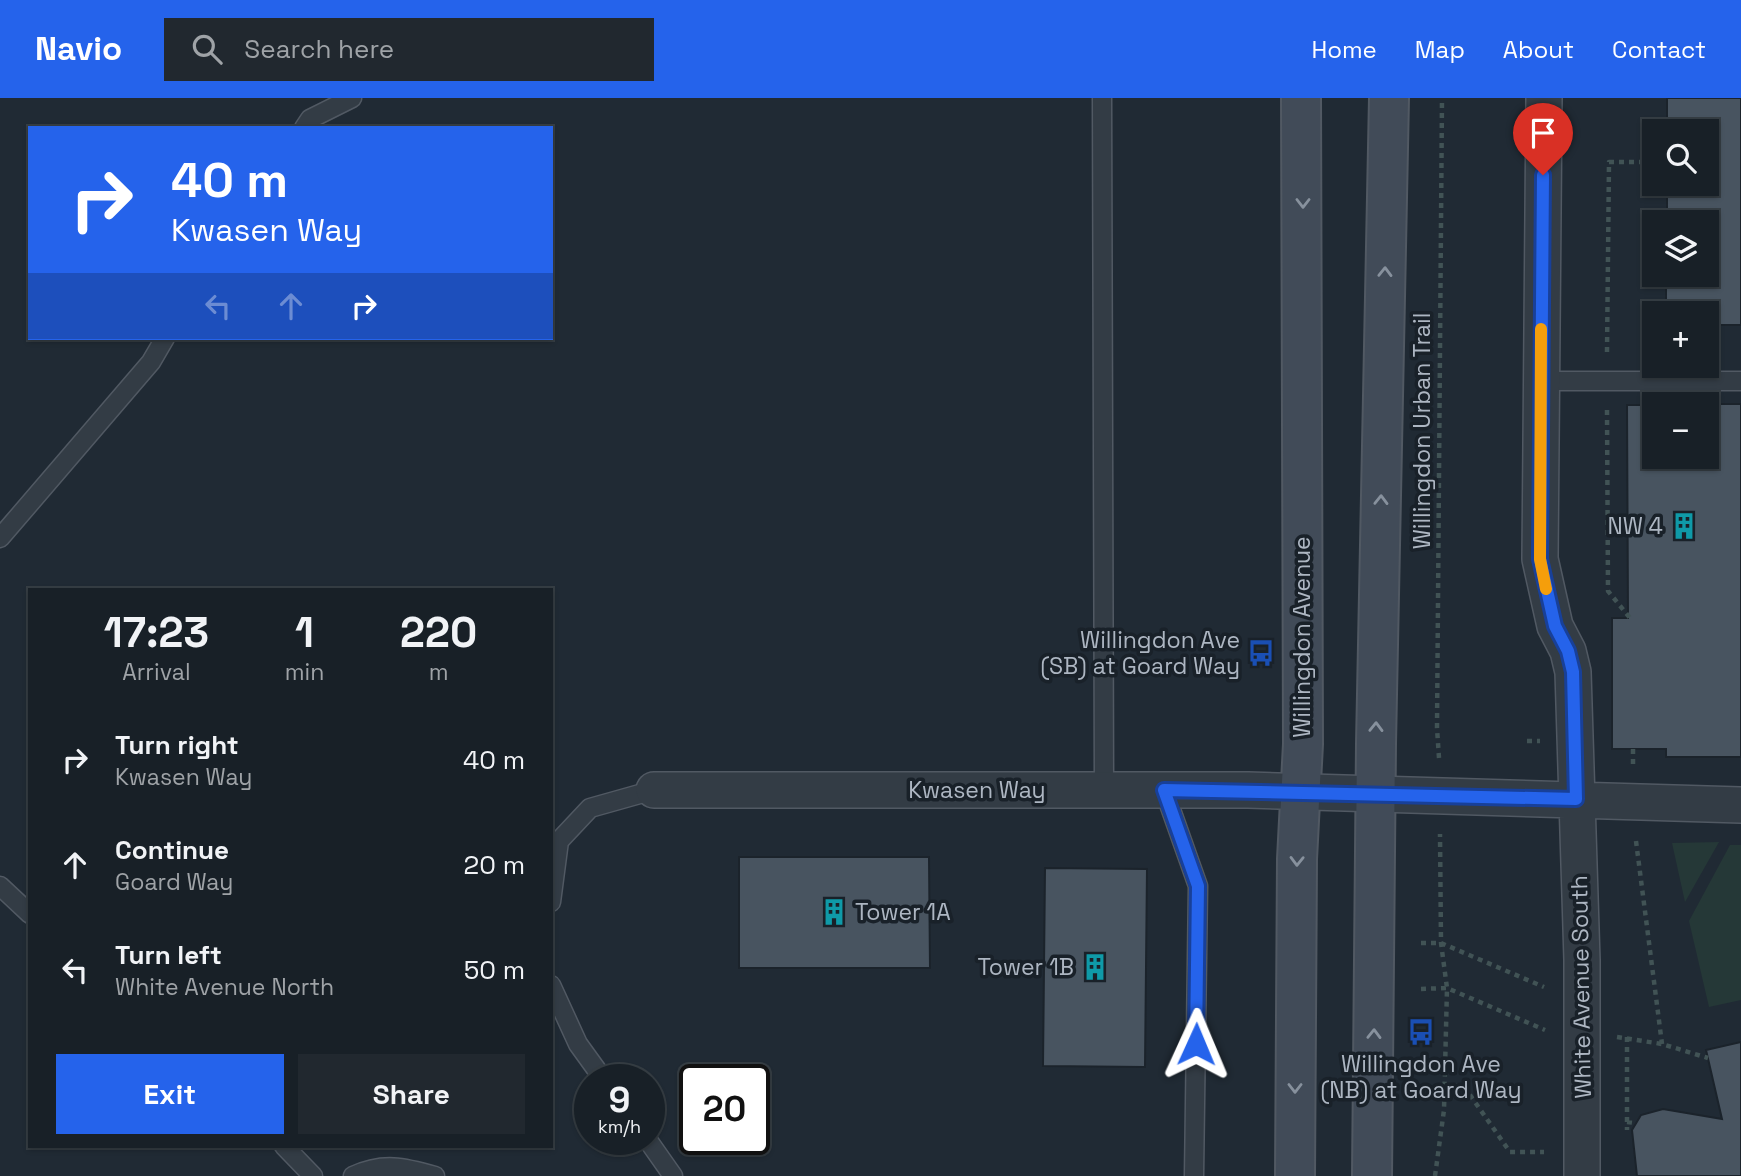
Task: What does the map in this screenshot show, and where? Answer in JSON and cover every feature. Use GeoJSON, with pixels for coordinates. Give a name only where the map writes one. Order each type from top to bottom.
{"type":"FeatureCollection","features":[{"type":"Feature","properties":{"kind":"main road","name":"Willingdon Avenue"},"geometry":{"type":"LineString","coordinates":[[1295,1176],[1300,792],[1303,744],[1301,98]]}},
{"type":"Feature","properties":{"kind":"main road"},"geometry":{"type":"LineString","coordinates":[[1372,1176],[1388,98]]}},
{"type":"Feature","properties":{"kind":"street","name":"White Avenue South"},"geometry":{"type":"LineString","coordinates":[[1544,98],[1540,559],[1555,626],[1568,651],[1573,672],[1582,936],[1582,1176]]}},
{"type":"Feature","properties":{"kind":"street","name":"Kwasen Way"},"geometry":{"type":"LineString","coordinates":[[654,790],[1164,790],[1741,805]]}},
{"type":"Feature","properties":{"kind":"lane"},"geometry":{"type":"LineString","coordinates":[[305,126],[310,119],[352,98]]}},
{"type":"Feature","properties":{"kind":"lane"},"geometry":{"type":"LineString","coordinates":[[1102,98],[1104,790]]}},
{"type":"Feature","properties":{"kind":"lane"},"geometry":{"type":"LineString","coordinates":[[0,537],[150,362],[164,340]]}},
{"type":"Feature","properties":{"kind":"lane"},"geometry":{"type":"LineString","coordinates":[[1540,381],[1741,381]]}},
{"type":"Feature","properties":{"kind":"lane"},"geometry":{"type":"LineString","coordinates":[[553,887],[559,841],[590,808],[654,790]]}},
{"type":"Feature","properties":{"kind":"lane"},"geometry":{"type":"LineString","coordinates":[[1164,790],[1198,886],[1194,1176]]}},
{"type":"Feature","properties":{"kind":"lane"},"geometry":{"type":"LineString","coordinates":[[0,886],[28,912]]}},
{"type":"Feature","properties":{"kind":"lane"},"geometry":{"type":"LineString","coordinates":[[553,989],[578,1044],[592,1064]]}},
{"type":"Feature","properties":{"kind":"lane"},"geometry":{"type":"LineString","coordinates":[[286,1148],[313,1176]]}},
{"type":"Feature","properties":{"kind":"lane"},"geometry":{"type":"LineString","coordinates":[[658,1155],[673,1176]]}},
{"type":"Feature","properties":{"kind":"lane"},"geometry":{"type":"LineString","coordinates":[[353,1176],[372,1167],[399,1166],[435,1176]]}},
{"type":"Feature","properties":{"kind":"path","name":"Willingdon Urban Trail"},"geometry":{"type":"LineString","coordinates":[[1440,765],[1437,727],[1442,98]]}},
{"type":"Feature","properties":{"kind":"path"},"geometry":{"type":"LineString","coordinates":[[1633,749],[1636,839],[1662,1044]]}},
{"type":"Feature","properties":{"kind":"path"},"geometry":{"type":"LineString","coordinates":[[1435,1176],[1445,1087],[1447,988],[1441,943],[1440,840]]}},
{"type":"Feature","properties":{"kind":"path"},"geometry":{"type":"LineString","coordinates":[[1421,943],[1441,943],[1547,988]]}},
{"type":"Feature","properties":{"kind":"path"},"geometry":{"type":"LineString","coordinates":[[1421,989],[1447,988],[1555,1035]]}},
{"type":"Feature","properties":{"kind":"path"},"geometry":{"type":"LineString","coordinates":[[1546,1016],[1546,1030]]}},
{"type":"Feature","properties":{"kind":"path"},"geometry":{"type":"LineString","coordinates":[[1627,1130],[1627,1037],[1708,1058]]}},
{"type":"Feature","properties":{"kind":"path"},"geometry":{"type":"LineString","coordinates":[[1445,1087],[1463,1086],[1510,1152],[1544,1154]]}},
{"type":"Feature","properties":{"kind":"path"},"geometry":{"type":"LineString","coordinates":[[1627,1122],[1635,1123]]}},
{"type":"Feature","properties":{"kind":"green space"},"geometry":{"type":"Polygon","coordinates":[[[1719,842],[1685,902],[1672,843],[1719,842]]]}},
{"type":"Feature","properties":{"kind":"green space"},"geometry":{"type":"Polygon","coordinates":[[[1730,845],[1741,845],[1741,1000],[1709,1007],[1689,921],[1730,845]]]}},
{"type":"Feature","properties":{"kind":"building"},"geometry":{"type":"Polygon","coordinates":[[[1667,98],[1741,98],[1741,325],[1719,325],[1719,301],[1666,301],[1666,287],[1719,287],[1719,210],[1667,210],[1667,196],[1719,196],[1719,119],[1667,119],[1667,98]]]}},
{"type":"Feature","properties":{"kind":"building","name":"NW 4"},"geometry":{"type":"Polygon","coordinates":[[[1719,404],[1741,404],[1741,757],[1666,757],[1666,749],[1612,749],[1612,618],[1628,618],[1627,405],[1642,405],[1642,469],[1719,469],[1719,404]]]}},
{"type":"Feature","properties":{"kind":"building","name":"Tower 1A"},"geometry":{"type":"Polygon","coordinates":[[[739,857],[929,857],[930,968],[739,968],[739,857]]]}},
{"type":"Feature","properties":{"kind":"building","name":"Tower 1B"},"geometry":{"type":"Polygon","coordinates":[[[1045,868],[1147,869],[1145,1067],[1043,1066],[1045,868]]]}},
{"type":"Feature","properties":{"kind":"building"},"geometry":{"type":"Polygon","coordinates":[[[1741,1042],[1741,1176],[1637,1176],[1632,1130],[1641,1115],[1663,1109],[1722,1119],[1706,1050],[1741,1042]]]}},
{"type":"Feature","properties":{"kind":"slow traffic"},"geometry":{"type":"LineString","coordinates":[[1541,329],[1540,559],[1546,589]]}},
{"type":"Feature","properties":{"kind":"place","name":"NW 4"},"geometry":{"type":"Point","coordinates":[1684,526]}},
{"type":"Feature","properties":{"kind":"place","name":"Willingdon Ave (SB) at Goard Way"},"geometry":{"type":"Point","coordinates":[1261,653]}},
{"type":"Feature","properties":{"kind":"place","name":"Tower 1A"},"geometry":{"type":"Point","coordinates":[834,912]}},
{"type":"Feature","properties":{"kind":"place","name":"Tower 1B"},"geometry":{"type":"Point","coordinates":[1095,967]}},
{"type":"Feature","properties":{"kind":"place","name":"Willingdon Ave (NB) at Goard Way"},"geometry":{"type":"Point","coordinates":[1421,1032]}},
{"type":"Feature","properties":{"kind":"route"},"geometry":{"type":"LineString","coordinates":[[1196,1044],[1198,886],[1164,790],[1576,799],[1573,672],[1568,651],[1555,626],[1540,559],[1543,175]]}}]}
